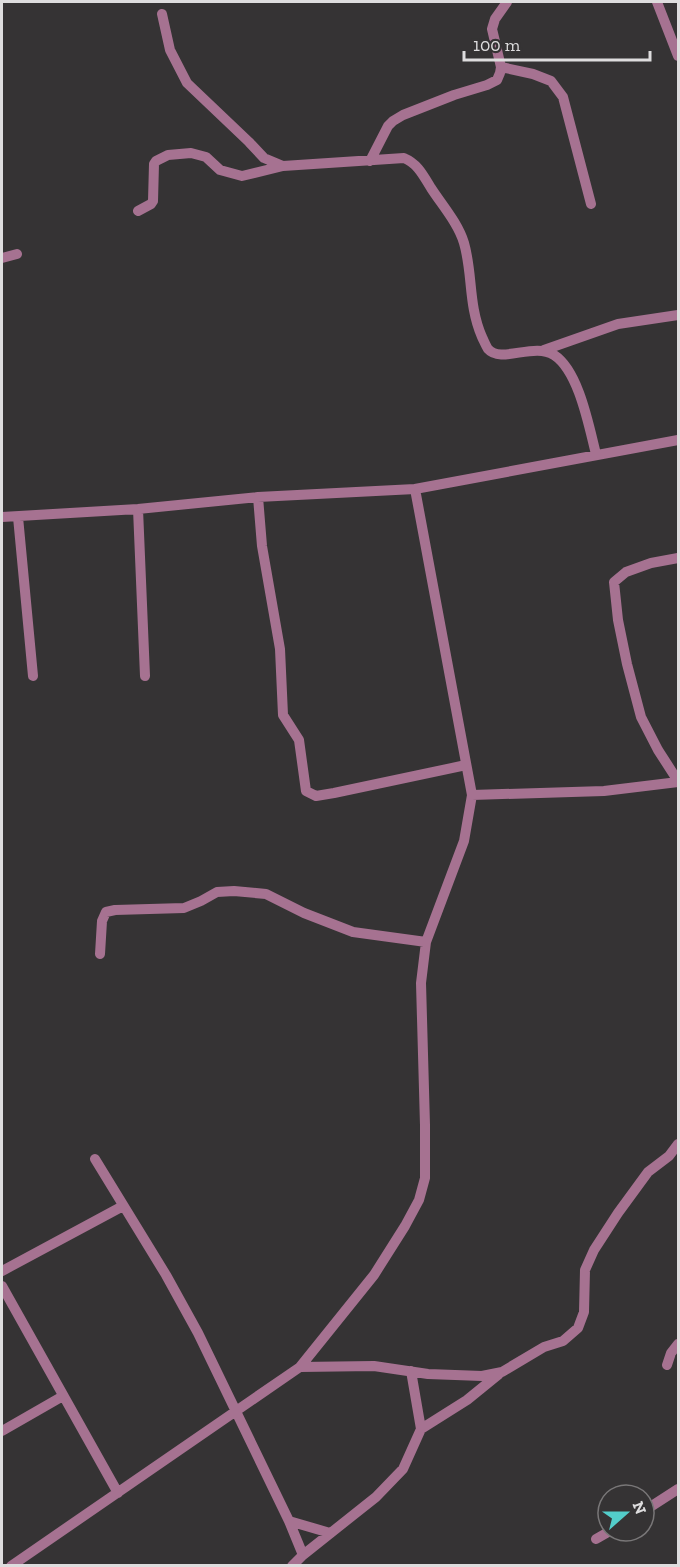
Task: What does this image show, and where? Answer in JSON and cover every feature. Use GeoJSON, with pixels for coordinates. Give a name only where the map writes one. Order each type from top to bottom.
{"type":"FeatureCollection","features":[{"type":"Feature","properties":{"kind":"street"},"geometry":{"type":"LineString","coordinates":[[370,160],[393,121],[403,115],[497,80],[501,67],[492,29],[495,19],[507,2]]}},
{"type":"Feature","properties":{"kind":"street"},"geometry":{"type":"LineString","coordinates":[[657,2],[678,56]]}},
{"type":"Feature","properties":{"kind":"street"},"geometry":{"type":"LineString","coordinates":[[162,14],[170,50],[187,82],[264,158],[283,166]]}},
{"type":"Feature","properties":{"kind":"street"},"geometry":{"type":"LineString","coordinates":[[501,67],[533,74],[550,81],[563,97],[591,204]]}},
{"type":"Feature","properties":{"kind":"street"},"geometry":{"type":"LineString","coordinates":[[138,211],[153,201],[154,164],[168,155],[191,153],[206,157],[220,170],[242,176],[283,166],[404,158],[416,165],[456,227],[463,242],[474,315],[489,350],[498,355],[544,350],[618,324],[678,315]]}},
{"type":"Feature","properties":{"kind":"street"},"geometry":{"type":"LineString","coordinates":[[2,258],[17,254]]}},
{"type":"Feature","properties":{"kind":"street"},"geometry":{"type":"LineString","coordinates":[[544,350],[555,356],[575,381],[596,454]]}},
{"type":"Feature","properties":{"kind":"street"},"geometry":{"type":"LineString","coordinates":[[2,517],[138,509],[258,497],[415,489],[678,440]]}},
{"type":"Feature","properties":{"kind":"street"},"geometry":{"type":"LineString","coordinates":[[12,1566],[300,1367],[374,1275],[419,1200],[425,1179],[421,983],[426,942],[464,841],[472,795],[415,489]]}},
{"type":"Feature","properties":{"kind":"street"},"geometry":{"type":"LineString","coordinates":[[258,497],[262,546],[279,649],[283,716],[299,740],[306,792],[316,796],[334,793],[466,765]]}},
{"type":"Feature","properties":{"kind":"street"},"geometry":{"type":"LineString","coordinates":[[138,509],[145,676]]}},
{"type":"Feature","properties":{"kind":"street"},"geometry":{"type":"LineString","coordinates":[[18,517],[33,676]]}},
{"type":"Feature","properties":{"kind":"street"},"geometry":{"type":"LineString","coordinates":[[472,795],[604,791],[678,781],[658,750],[642,717],[627,664],[618,620],[614,582],[626,572],[651,563],[678,558]]}},
{"type":"Feature","properties":{"kind":"street"},"geometry":{"type":"LineString","coordinates":[[99,954],[102,921],[106,912],[184,908],[217,892],[234,891],[266,894],[304,913],[353,932],[426,942]]}},
{"type":"Feature","properties":{"kind":"street"},"geometry":{"type":"LineString","coordinates":[[292,1566],[376,1497],[404,1469],[422,1429],[467,1400],[502,1372],[544,1347],[563,1341],[578,1328],[584,1312],[585,1270],[594,1250],[648,1172],[669,1156],[678,1144]]}},
{"type":"Feature","properties":{"kind":"street"},"geometry":{"type":"LineString","coordinates":[[94,1159],[177,1294],[198,1333],[289,1521],[303,1555]]}},
{"type":"Feature","properties":{"kind":"street"},"geometry":{"type":"LineString","coordinates":[[2,1271],[123,1206]]}},
{"type":"Feature","properties":{"kind":"street"},"geometry":{"type":"LineString","coordinates":[[2,1286],[117,1493]]}},
{"type":"Feature","properties":{"kind":"street"},"geometry":{"type":"LineString","coordinates":[[667,1365],[671,1353],[678,1344]]}},
{"type":"Feature","properties":{"kind":"street"},"geometry":{"type":"LineString","coordinates":[[300,1367],[374,1366],[428,1374],[482,1376],[502,1372]]}},
{"type":"Feature","properties":{"kind":"street"},"geometry":{"type":"LineString","coordinates":[[411,1371],[422,1429]]}},
{"type":"Feature","properties":{"kind":"street"},"geometry":{"type":"LineString","coordinates":[[2,1431],[63,1396]]}},
{"type":"Feature","properties":{"kind":"street"},"geometry":{"type":"LineString","coordinates":[[656,1503],[678,1489]]}},
{"type":"Feature","properties":{"kind":"street"},"geometry":{"type":"LineString","coordinates":[[289,1521],[330,1533]]}}]}
